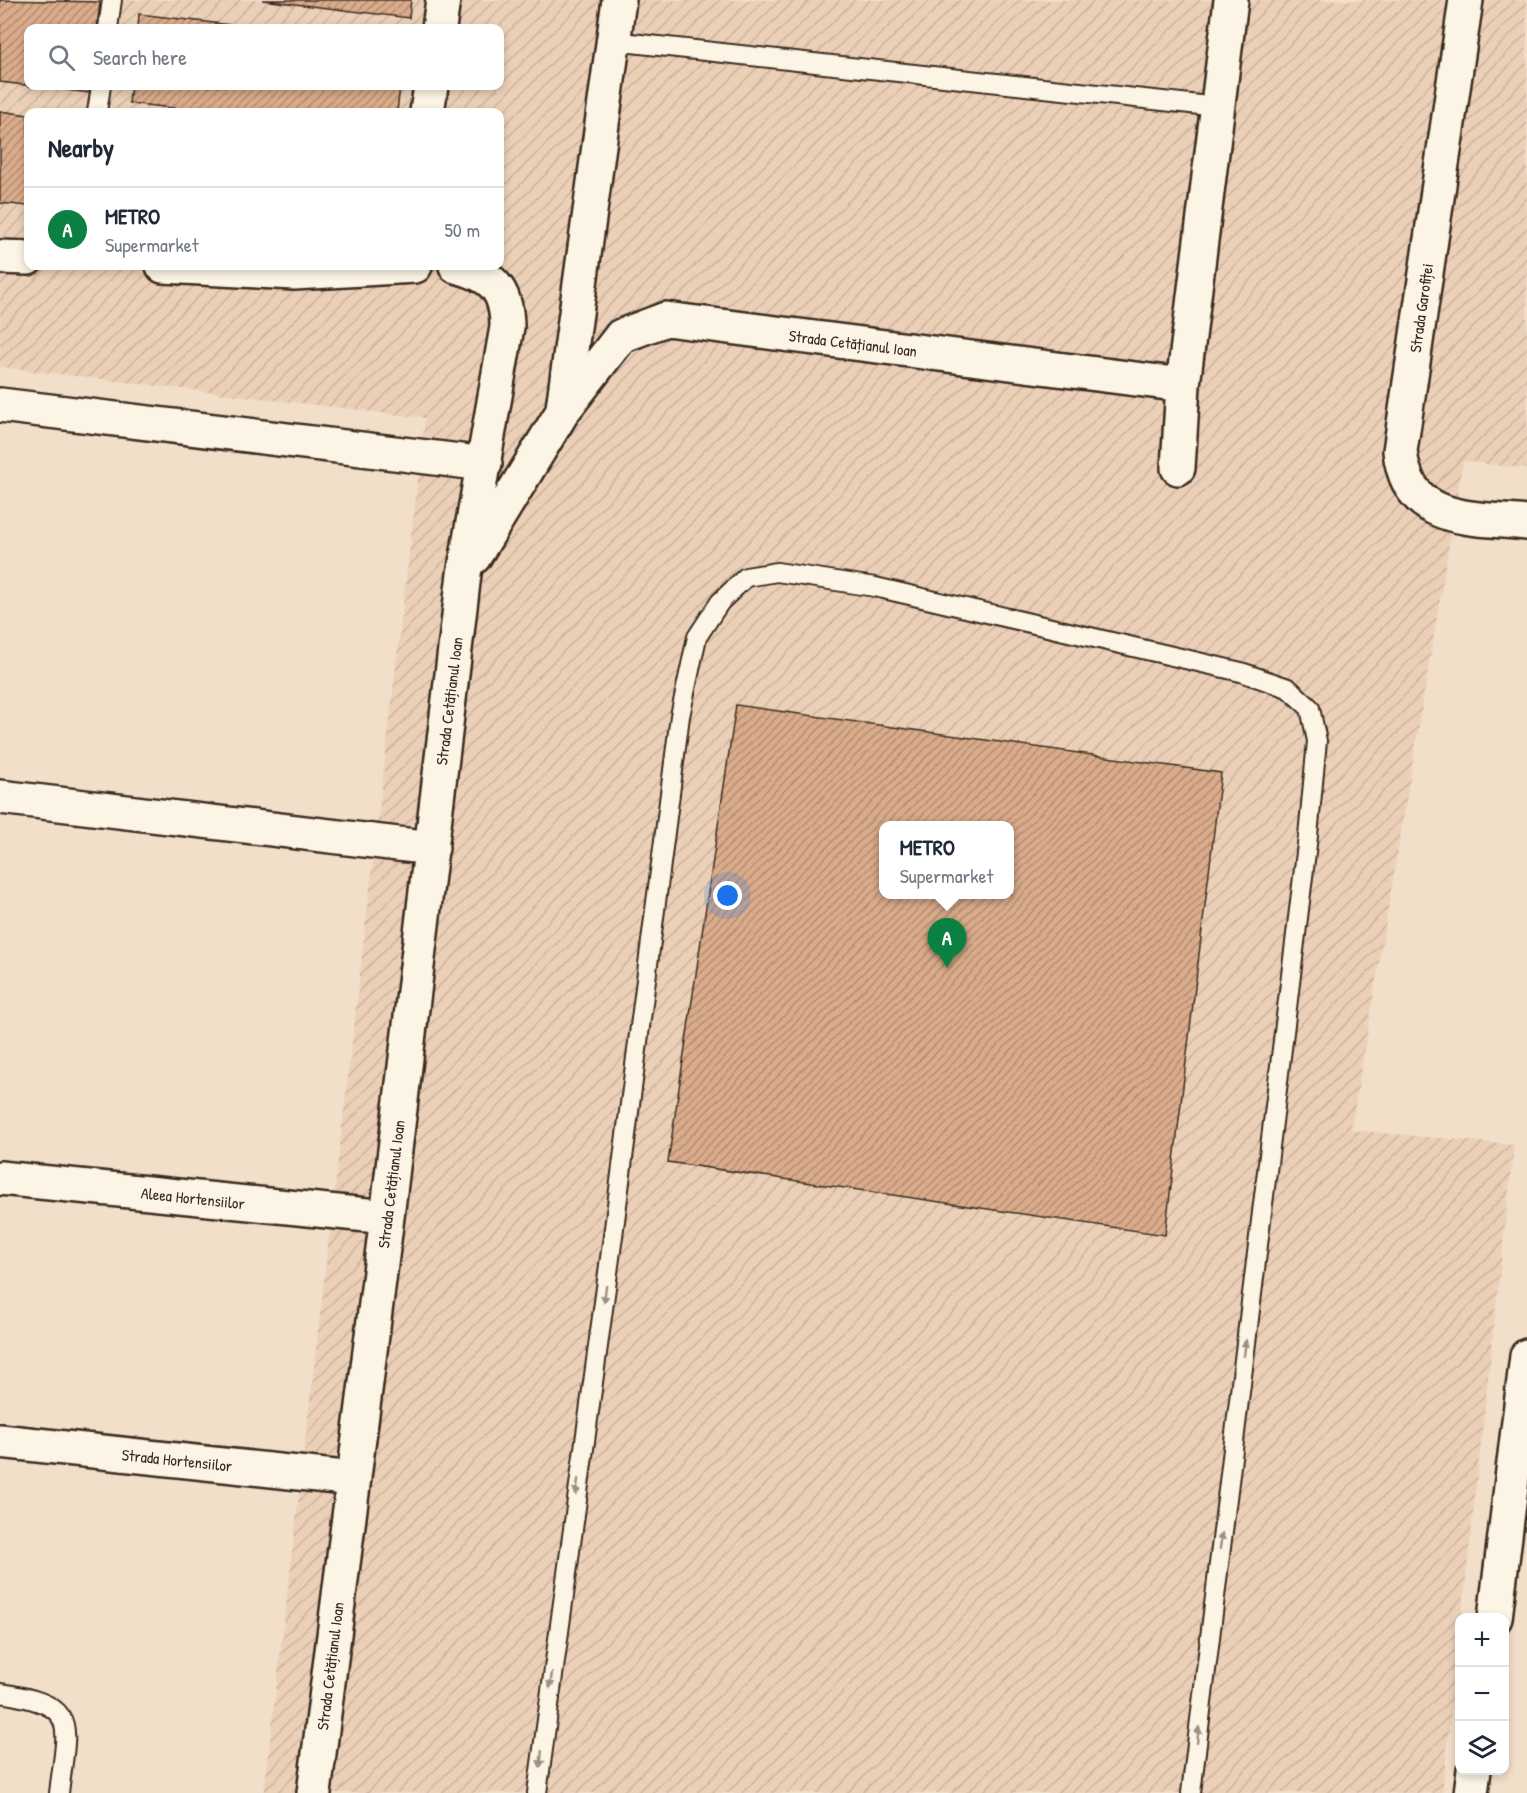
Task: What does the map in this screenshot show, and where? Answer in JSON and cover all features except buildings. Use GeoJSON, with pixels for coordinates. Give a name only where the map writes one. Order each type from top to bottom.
{"type":"FeatureCollection","features":[{"type":"Feature","properties":{"kind":"street"},"geometry":{"type":"LineString","coordinates":[[440,24],[443,0]]}},
{"type":"Feature","properties":{"kind":"street","name":"Strada Cetățianul Ioan"},"geometry":{"type":"LineString","coordinates":[[563,411],[619,0]]}},
{"type":"Feature","properties":{"kind":"street"},"geometry":{"type":"LineString","coordinates":[[1178,468],[1183,385],[1231,0]]}},
{"type":"Feature","properties":{"kind":"street","name":"Strada Garofiței"},"geometry":{"type":"LineString","coordinates":[[1466,0],[1400,451],[1402,472],[1410,488],[1423,503],[1445,514],[1527,524]]}},
{"type":"Feature","properties":{"kind":"street"},"geometry":{"type":"LineString","coordinates":[[428,108],[430,90]]}},
{"type":"Feature","properties":{"kind":"street"},"geometry":{"type":"LineString","coordinates":[[0,257],[24,258]]}},
{"type":"Feature","properties":{"kind":"street"},"geometry":{"type":"LineString","coordinates":[[238,270],[294,273],[346,270]]}},
{"type":"Feature","properties":{"kind":"street","name":"Strada Cetățianul Ioan"},"geometry":{"type":"LineString","coordinates":[[314,1793],[387,1217],[464,574],[507,327],[507,309],[501,292],[491,281],[473,270]]}},
{"type":"Feature","properties":{"kind":"street","name":"Strada Cetățianul Ioan"},"geometry":{"type":"LineString","coordinates":[[464,574],[563,411],[621,336],[666,319],[1183,385]]}},
{"type":"Feature","properties":{"kind":"street"},"geometry":{"type":"LineString","coordinates":[[0,405],[484,464]]}},
{"type":"Feature","properties":{"kind":"street"},"geometry":{"type":"LineString","coordinates":[[0,797],[432,848]]}},
{"type":"Feature","properties":{"kind":"street","name":"Aleea Hortensiilor"},"geometry":{"type":"LineString","coordinates":[[0,1178],[387,1217]]}},
{"type":"Feature","properties":{"kind":"street"},"geometry":{"type":"LineString","coordinates":[[1497,1613],[1515,1566],[1527,1356]]}},
{"type":"Feature","properties":{"kind":"street","name":"Strada Hortensiilor"},"geometry":{"type":"LineString","coordinates":[[0,1442],[354,1479]]}},
{"type":"Feature","properties":{"kind":"street"},"geometry":{"type":"LineString","coordinates":[[1471,1793],[1473,1775]]}},
{"type":"Feature","properties":{"kind":"lane"},"geometry":{"type":"LineString","coordinates":[[109,24],[112,0]]}},
{"type":"Feature","properties":{"kind":"lane"},"geometry":{"type":"LineString","coordinates":[[613,41],[1218,107]]}},
{"type":"Feature","properties":{"kind":"lane"},"geometry":{"type":"LineString","coordinates":[[98,108],[100,90]]}},
{"type":"Feature","properties":{"kind":"lane"},"geometry":{"type":"LineString","coordinates":[[537,1793],[613,1236],[680,716],[697,637],[720,602],[746,577],[777,572],[875,587],[1241,672],[1288,688],[1310,708],[1317,741],[1309,824],[1191,1793]]}},
{"type":"Feature","properties":{"kind":"lane"},"geometry":{"type":"LineString","coordinates":[[0,1693],[36,1698],[54,1707],[67,1728],[59,1793]]}},
{"type":"Feature","properties":{"kind":"shaded area"},"geometry":{"type":"Polygon","coordinates":[[[0,0],[1527,0],[1527,469],[1463,461],[1351,1130],[1514,1145],[1462,1613],[1455,1613],[1455,1676],[1442,1793],[264,1793],[425,418],[0,367],[0,0]]]}},
{"type":"Feature","properties":{"kind":"place","name":"METRO"},"geometry":{"type":"Point","coordinates":[947,968]}}]}
